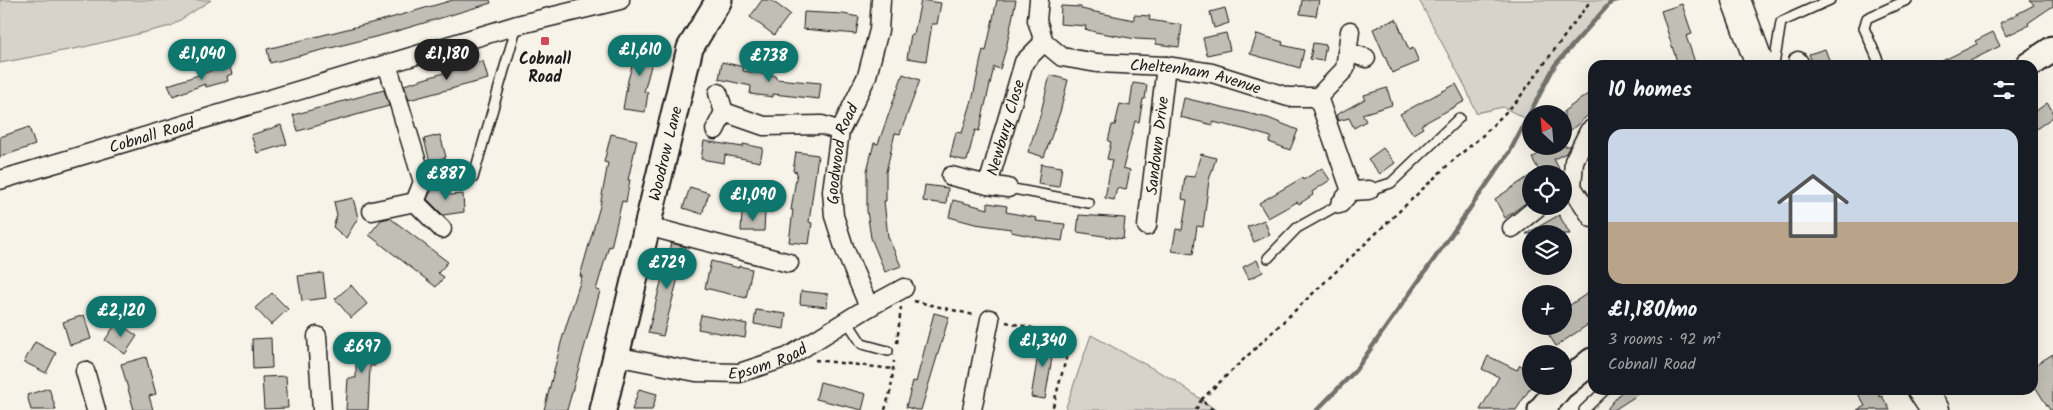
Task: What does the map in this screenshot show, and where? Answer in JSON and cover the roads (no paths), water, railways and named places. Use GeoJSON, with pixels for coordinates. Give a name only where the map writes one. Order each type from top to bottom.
{"type":"FeatureCollection","features":[{"type":"Feature","properties":{"kind":"highway"},"geometry":{"type":"LineString","coordinates":[[1736,0],[1758,60]]}},
{"type":"Feature","properties":{"kind":"highway"},"geometry":{"type":"LineString","coordinates":[[1925,395],[1935,410]]}},
{"type":"Feature","properties":{"kind":"street","name":"Cobnall Road"},"geometry":{"type":"LineString","coordinates":[[0,180],[517,25],[620,0]]}},
{"type":"Feature","properties":{"kind":"street","name":"Woodrow Lane"},"geometry":{"type":"LineString","coordinates":[[603,410],[690,48],[718,0]]}},
{"type":"Feature","properties":{"kind":"street","name":"Goodwood Road"},"geometry":{"type":"LineString","coordinates":[[869,307],[844,250],[834,216],[832,191],[840,131],[867,76],[880,30],[881,0]]}},
{"type":"Feature","properties":{"kind":"street"},"geometry":{"type":"LineString","coordinates":[[1039,0],[1037,20],[1044,42]]}},
{"type":"Feature","properties":{"kind":"street"},"geometry":{"type":"LineString","coordinates":[[1350,31],[1345,69],[1318,97],[1346,197],[1369,190]]}},
{"type":"Feature","properties":{"kind":"street","name":"Cheltenham Avenue"},"geometry":{"type":"LineString","coordinates":[[1044,42],[1062,57],[1097,63],[1166,66],[1212,73],[1288,97],[1318,97]]}},
{"type":"Feature","properties":{"kind":"street","name":"Newbury Close"},"geometry":{"type":"LineString","coordinates":[[951,176],[988,185],[1024,62],[1044,42]]}},
{"type":"Feature","properties":{"kind":"street"},"geometry":{"type":"LineString","coordinates":[[2036,60],[2053,49]]}},
{"type":"Feature","properties":{"kind":"street"},"geometry":{"type":"LineString","coordinates":[[1348,52],[1366,58]]}},
{"type":"Feature","properties":{"kind":"street"},"geometry":{"type":"LineString","coordinates":[[387,64],[423,182],[415,202]]}},
{"type":"Feature","properties":{"kind":"street","name":"Sandown Drive"},"geometry":{"type":"LineString","coordinates":[[1147,226],[1166,66]]}},
{"type":"Feature","properties":{"kind":"street"},"geometry":{"type":"LineString","coordinates":[[715,130],[724,112],[718,93]]}},
{"type":"Feature","properties":{"kind":"street"},"geometry":{"type":"LineString","coordinates":[[724,112],[764,126],[822,125],[840,131]]}},
{"type":"Feature","properties":{"kind":"street"},"geometry":{"type":"LineString","coordinates":[[1572,170],[1574,161],[1588,135]]}},
{"type":"Feature","properties":{"kind":"street"},"geometry":{"type":"LineString","coordinates":[[988,185],[1008,188]]}},
{"type":"Feature","properties":{"kind":"street"},"geometry":{"type":"LineString","coordinates":[[1572,194],[1588,213]]}},
{"type":"Feature","properties":{"kind":"street"},"geometry":{"type":"LineString","coordinates":[[372,210],[415,202]]}},
{"type":"Feature","properties":{"kind":"street"},"geometry":{"type":"LineString","coordinates":[[415,202],[442,229]]}},
{"type":"Feature","properties":{"kind":"street"},"geometry":{"type":"LineString","coordinates":[[1512,228],[1528,215]]}},
{"type":"Feature","properties":{"kind":"street"},"geometry":{"type":"LineString","coordinates":[[647,226],[789,263]]}},
{"type":"Feature","properties":{"kind":"street","name":"Epsom Road"},"geometry":{"type":"LineString","coordinates":[[615,356],[696,372],[739,373],[788,357],[869,307],[907,294]]}},
{"type":"Feature","properties":{"kind":"street"},"geometry":{"type":"LineString","coordinates":[[972,410],[990,319]]}},
{"type":"Feature","properties":{"kind":"street"},"geometry":{"type":"LineString","coordinates":[[317,336],[322,410]]}},
{"type":"Feature","properties":{"kind":"street"},"geometry":{"type":"LineString","coordinates":[[1572,377],[1588,364]]}},
{"type":"Feature","properties":{"kind":"street"},"geometry":{"type":"LineString","coordinates":[[85,370],[96,410]]}},
{"type":"Feature","properties":{"kind":"street"},"geometry":{"type":"LineString","coordinates":[[1541,410],[1554,395]]}},
{"type":"Feature","properties":{"kind":"lane"},"geometry":{"type":"LineString","coordinates":[[1775,60],[1781,22],[1830,0]]}},
{"type":"Feature","properties":{"kind":"lane"},"geometry":{"type":"LineString","coordinates":[[1878,60],[1864,28],[1867,18],[1907,0]]}},
{"type":"Feature","properties":{"kind":"lane"},"geometry":{"type":"LineString","coordinates":[[473,178],[517,25]]}},
{"type":"Feature","properties":{"kind":"lane"},"geometry":{"type":"LineString","coordinates":[[1369,190],[1391,183],[1459,118]]}},
{"type":"Feature","properties":{"kind":"lane"},"geometry":{"type":"LineString","coordinates":[[1008,188],[1089,203]]}},
{"type":"Feature","properties":{"kind":"lane"},"geometry":{"type":"LineString","coordinates":[[1268,258],[1297,228],[1346,197]]}},
{"type":"Feature","properties":{"kind":"lane"},"geometry":{"type":"LineString","coordinates":[[847,320],[862,344],[888,351]]}},
{"type":"Feature","properties":{"kind":"lane"},"geometry":{"type":"LineString","coordinates":[[1584,410],[1600,395]]}},
{"type":"Feature","properties":{"kind":"waterway"},"geometry":{"type":"LineString","coordinates":[[1317,410],[1355,371],[1509,153],[1555,65],[1612,1],[1618,0]]}},
{"type":"Feature","properties":{"kind":"place","name":"Cobnall Road"},"geometry":{"type":"Point","coordinates":[545,41]}}]}
